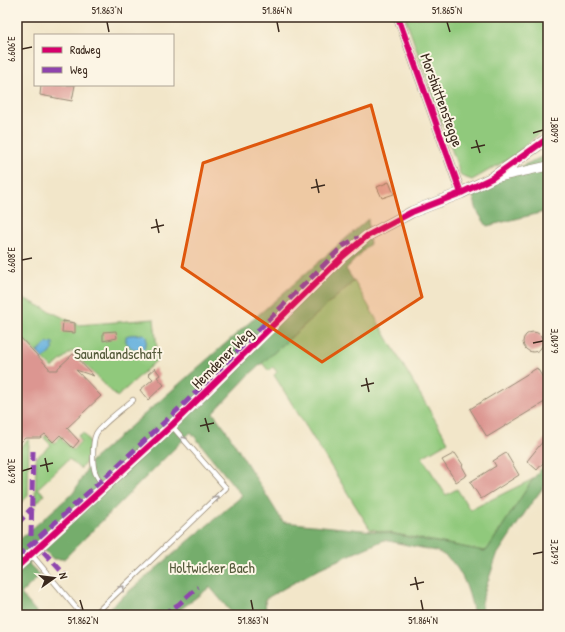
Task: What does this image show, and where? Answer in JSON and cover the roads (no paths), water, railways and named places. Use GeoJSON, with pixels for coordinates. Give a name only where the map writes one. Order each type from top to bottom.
{"type":"FeatureCollection","features":[{"type":"Feature","properties":{"kind":"street","name":"Morshüttenstegge"},"geometry":{"type":"LineString","coordinates":[[398,17],[461,193]]}},
{"type":"Feature","properties":{"kind":"street","name":"Hemdener Weg"},"geometry":{"type":"LineString","coordinates":[[17,567],[172,425],[342,257],[367,236],[412,212],[461,193],[492,178],[548,138]]}},
{"type":"Feature","properties":{"kind":"street"},"geometry":{"type":"LineString","coordinates":[[492,178],[548,166]]}},
{"type":"Feature","properties":{"kind":"lane"},"geometry":{"type":"LineString","coordinates":[[105,487],[94,472],[93,461],[95,435],[101,426],[133,400]]}},
{"type":"Feature","properties":{"kind":"lane"},"geometry":{"type":"LineString","coordinates":[[94,615],[226,488],[172,425]]}},
{"type":"Feature","properties":{"kind":"lane"},"geometry":{"type":"LineString","coordinates":[[31,554],[82,615]]}},
{"type":"Feature","properties":{"kind":"water"},"geometry":{"type":"Polygon","coordinates":[[[144,334],[147,340],[145,346],[141,350],[138,351],[133,349],[126,342],[126,336],[144,334]]]}},
{"type":"Feature","properties":{"kind":"water"},"geometry":{"type":"Polygon","coordinates":[[[48,342],[50,344],[52,342],[54,344],[52,346],[54,349],[43,359],[37,352],[48,342]]]}},
{"type":"Feature","properties":{"kind":"park label","name":"Saunalandschaft"},"geometry":{"type":"Point","coordinates":[118,353]}},
{"type":"Feature","properties":{"kind":"park label","name":"Holtwicker Bach"},"geometry":{"type":"Point","coordinates":[212,567]}}]}
